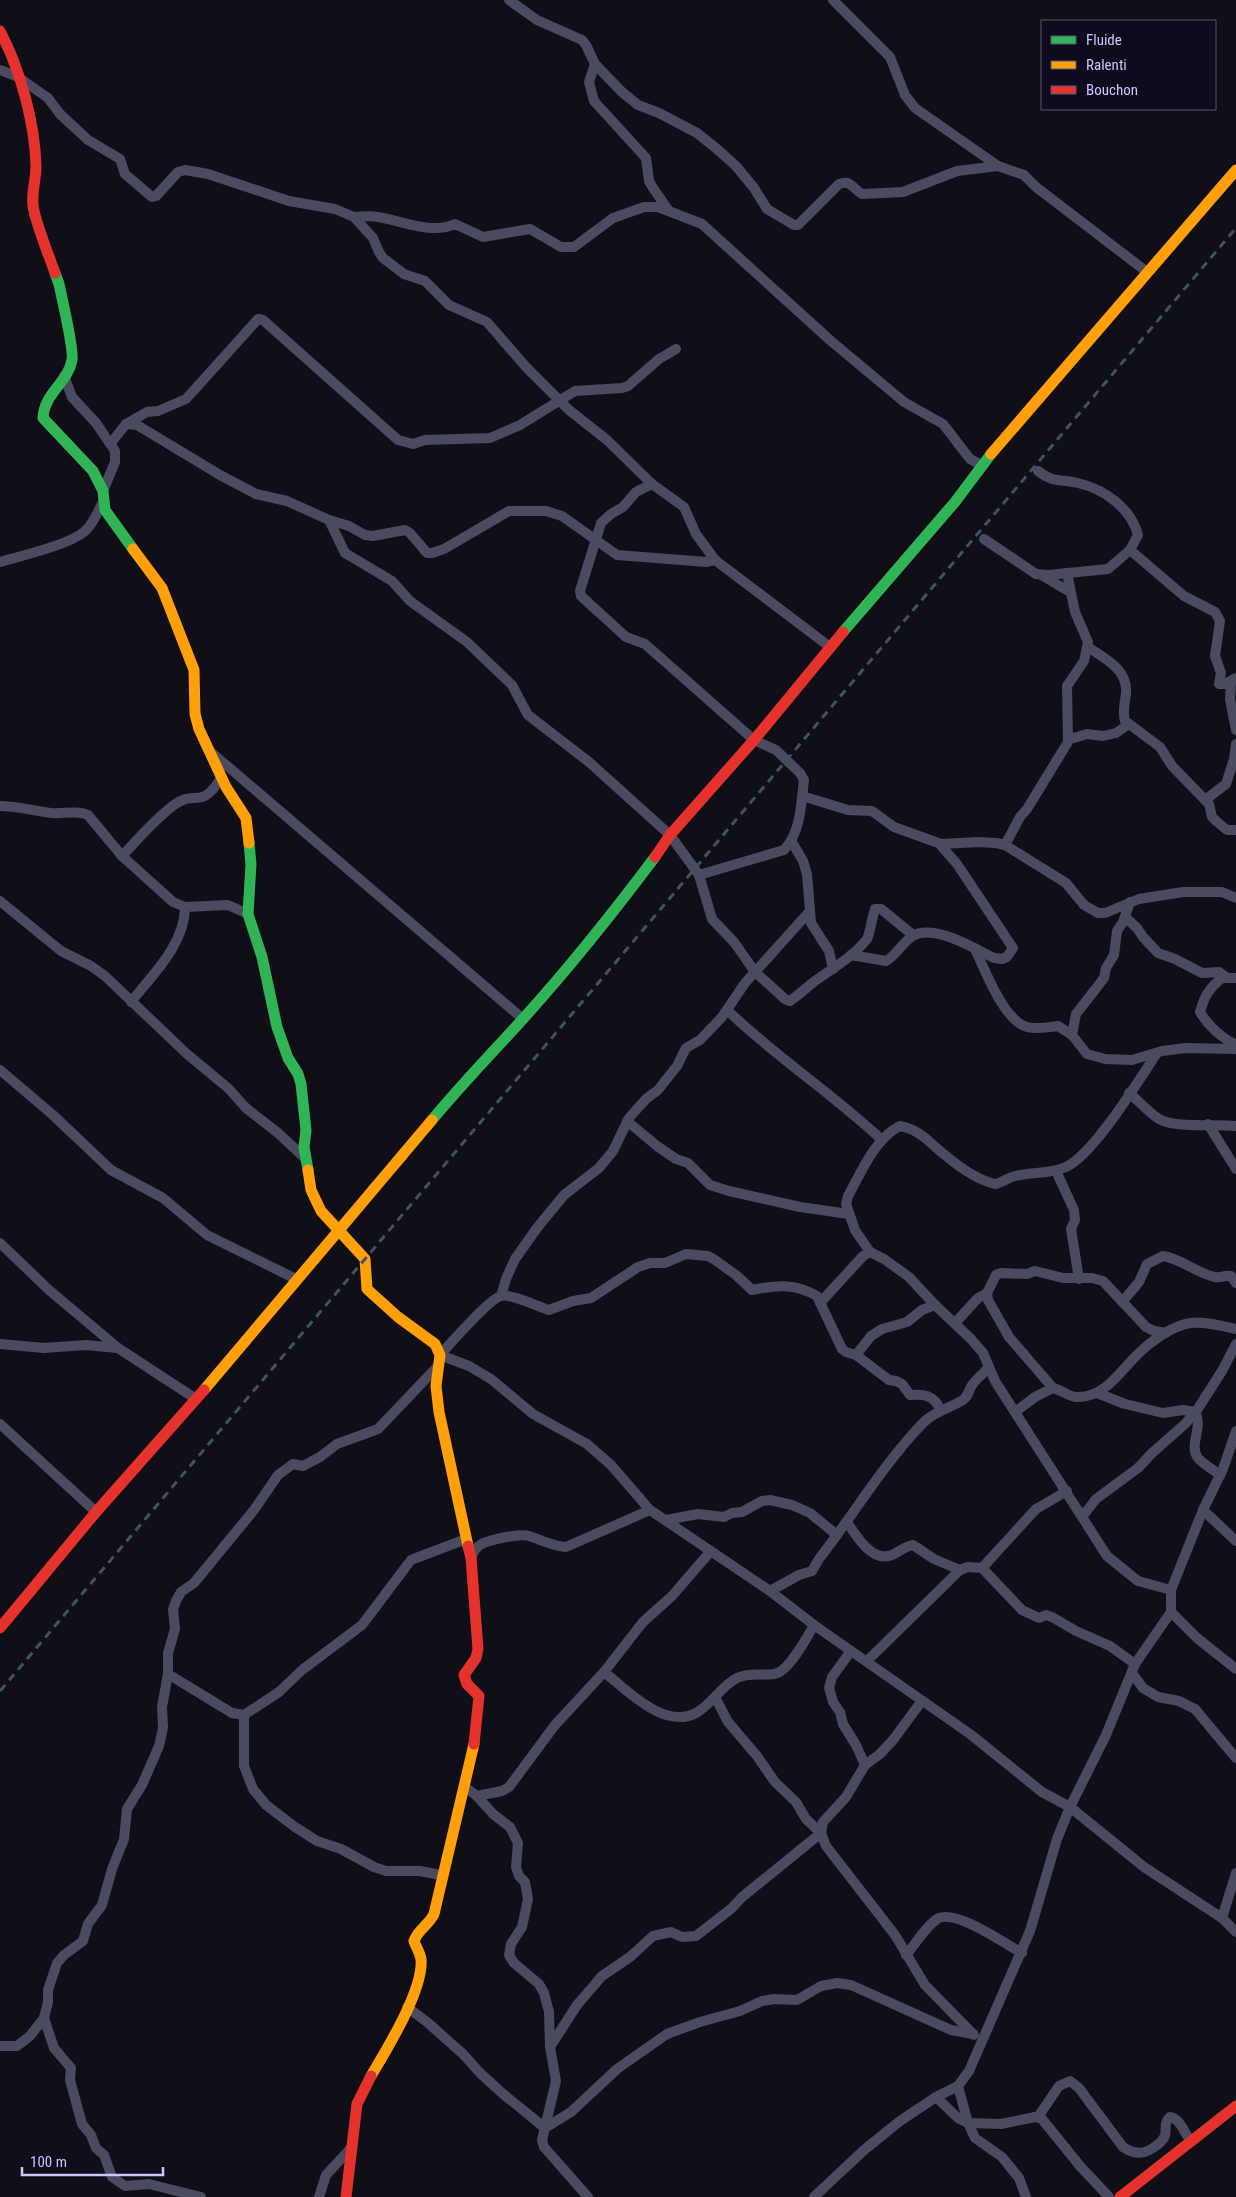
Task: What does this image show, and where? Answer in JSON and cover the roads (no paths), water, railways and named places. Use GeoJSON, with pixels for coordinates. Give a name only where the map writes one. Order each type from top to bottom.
{"type":"FeatureCollection","features":[{"type":"Feature","properties":{"kind":"street"},"geometry":{"type":"LineString","coordinates":[[509,0],[538,20],[582,40],[595,64],[638,105],[659,113],[697,133],[736,166],[754,188],[767,209],[794,225],[798,225],[839,184],[844,182],[850,182],[862,194],[903,192],[957,172],[998,166]]}},
{"type":"Feature","properties":{"kind":"street"},"geometry":{"type":"LineString","coordinates":[[833,0],[890,57],[905,95],[915,108],[998,166],[1024,175],[1036,188],[1147,272]]}},
{"type":"Feature","properties":{"kind":"street"},"geometry":{"type":"LineString","coordinates":[[0,31],[11,52],[29,114],[36,167],[32,195],[34,211],[59,284],[72,359],[69,369],[46,402],[42,411],[43,418],[47,425],[87,465],[103,496],[105,510],[162,588],[194,670],[194,714],[221,778],[246,818],[251,864],[248,914],[262,957],[277,1027],[288,1058],[298,1074],[301,1084],[306,1130],[304,1147],[309,1182],[315,1202],[366,1259],[365,1284],[367,1289],[398,1317],[435,1344],[439,1360],[436,1386],[441,1420],[470,1558],[478,1654],[468,1664],[464,1676],[466,1684],[478,1692],[478,1729],[466,1788],[441,1874],[431,1921],[422,1925],[417,1932],[414,1942],[422,1960],[418,1980],[407,2007],[362,2092],[354,2119],[353,2146],[346,2197]]}},
{"type":"Feature","properties":{"kind":"street"},"geometry":{"type":"LineString","coordinates":[[595,64],[589,82],[594,101],[646,158],[653,188],[670,212]]}},
{"type":"Feature","properties":{"kind":"street"},"geometry":{"type":"LineString","coordinates":[[0,70],[18,77],[48,98],[60,114],[88,140],[120,158],[125,174],[152,197],[156,196],[178,172],[184,170],[208,174],[289,201],[335,209],[354,217],[373,238],[383,258],[404,274],[425,281],[449,305],[487,322],[526,367],[569,410],[607,440],[652,484],[684,507],[696,534],[715,560],[830,647]]}},
{"type":"Feature","properties":{"kind":"street"},"geometry":{"type":"LineString","coordinates":[[0,1628],[96,1512],[196,1399],[462,1084],[523,1019],[621,902],[670,835],[754,740],[830,647],[955,502],[1005,436],[1236,170]]}},
{"type":"Feature","properties":{"kind":"street"},"geometry":{"type":"LineString","coordinates":[[354,217],[376,216],[424,227],[448,228],[455,224],[482,237],[530,228],[561,247],[568,248],[574,247],[613,218],[649,206],[702,224],[831,341],[896,396],[943,424],[970,458],[983,466]]}},
{"type":"Feature","properties":{"kind":"street"},"geometry":{"type":"LineString","coordinates":[[111,443],[126,424],[147,412],[158,411],[186,399],[258,319],[263,320],[398,440],[413,444],[424,440],[490,438],[520,425],[559,399],[582,389],[622,388],[628,386],[659,359],[676,349]]}},
{"type":"Feature","properties":{"kind":"street"},"geometry":{"type":"LineString","coordinates":[[0,562],[41,552],[81,535],[90,527],[115,462],[115,451],[111,443],[96,423],[72,398],[64,376]]}},
{"type":"Feature","properties":{"kind":"street"},"geometry":{"type":"LineString","coordinates":[[126,424],[143,428],[220,475],[256,494],[287,501],[365,535],[373,536],[405,530],[410,533],[424,550],[432,553],[444,549],[509,511],[546,511],[562,516],[617,555],[707,562],[715,560]]}},
{"type":"Feature","properties":{"kind":"street"},"geometry":{"type":"LineString","coordinates":[[1038,472],[1054,481],[1078,483],[1106,494],[1120,504],[1132,520],[1138,535],[1130,550],[1104,571],[1042,576]]}},
{"type":"Feature","properties":{"kind":"street"},"geometry":{"type":"LineString","coordinates":[[652,484],[632,496],[623,507],[611,514],[601,524],[580,591],[581,596],[626,637],[645,644],[754,740],[776,750],[800,772],[804,780],[796,832],[792,842],[784,850],[700,875]]}},
{"type":"Feature","properties":{"kind":"street"},"geometry":{"type":"LineString","coordinates":[[329,520],[345,553],[392,581],[410,601],[467,642],[512,685],[528,715],[589,762],[670,835],[700,875],[712,919],[734,942],[755,972],[785,1000],[790,1001],[833,969],[867,938],[870,920],[875,909],[878,908],[913,935]]}},
{"type":"Feature","properties":{"kind":"street"},"geometry":{"type":"LineString","coordinates":[[984,539],[1070,592]]}},
{"type":"Feature","properties":{"kind":"street"},"geometry":{"type":"LineString","coordinates":[[1130,550],[1184,596],[1215,612],[1220,621],[1215,656],[1221,673],[1219,684],[1234,680],[1230,698],[1236,730]]}},
{"type":"Feature","properties":{"kind":"street"},"geometry":{"type":"LineString","coordinates":[[1005,845],[1069,738],[1067,686],[1084,661],[1088,647],[1070,592],[1067,574]]}},
{"type":"Feature","properties":{"kind":"street"},"geometry":{"type":"LineString","coordinates":[[1088,647],[1118,668],[1125,676],[1126,691],[1123,716],[1129,724],[1160,747],[1172,766],[1209,804],[1212,817],[1216,821],[1226,830],[1236,830]]}},
{"type":"Feature","properties":{"kind":"street"},"geometry":{"type":"LineString","coordinates":[[1069,738],[1087,734],[1103,736],[1116,733],[1129,724]]}},
{"type":"Feature","properties":{"kind":"street"},"geometry":{"type":"LineString","coordinates":[[1205,800],[1226,784],[1234,759],[1236,744]]}},
{"type":"Feature","properties":{"kind":"street"},"geometry":{"type":"LineString","coordinates":[[208,750],[523,1019]]}},
{"type":"Feature","properties":{"kind":"street"},"geometry":{"type":"LineString","coordinates":[[122,856],[151,824],[173,805],[183,800],[207,796],[213,791],[221,778]]}},
{"type":"Feature","properties":{"kind":"street"},"geometry":{"type":"LineString","coordinates":[[802,796],[848,810],[872,811],[894,827],[941,844],[978,842],[1005,845],[1066,883],[1091,911],[1098,913],[1152,897],[1197,891],[1222,892],[1236,898]]}},
{"type":"Feature","properties":{"kind":"street"},"geometry":{"type":"LineString","coordinates":[[0,806],[20,806],[51,813],[82,812],[93,820],[122,856],[172,902],[184,907],[228,905],[248,914]]}},
{"type":"Feature","properties":{"kind":"street"},"geometry":{"type":"LineString","coordinates":[[792,842],[805,867],[811,923],[829,951],[833,969]]}},
{"type":"Feature","properties":{"kind":"street"},"geometry":{"type":"LineString","coordinates":[[850,955],[886,961],[891,959],[900,945],[913,935],[935,932],[1002,959],[1007,957],[1014,948],[957,864],[941,844]]}},
{"type":"Feature","properties":{"kind":"street"},"geometry":{"type":"LineString","coordinates":[[0,901],[61,951],[91,966],[105,976],[187,1054],[228,1088],[246,1108],[278,1133],[306,1159]]}},
{"type":"Feature","properties":{"kind":"street"},"geometry":{"type":"LineString","coordinates":[[1072,1036],[1076,1014],[1104,978],[1106,968],[1114,955],[1117,932],[1130,902]]}},
{"type":"Feature","properties":{"kind":"street"},"geometry":{"type":"LineString","coordinates":[[131,1002],[169,954],[185,920],[197,906]]}},
{"type":"Feature","properties":{"kind":"street"},"geometry":{"type":"LineString","coordinates":[[184,907],[185,920]]}},
{"type":"Feature","properties":{"kind":"street"},"geometry":{"type":"LineString","coordinates":[[501,1296],[506,1278],[515,1259],[532,1234],[564,1195],[599,1168],[613,1151],[627,1121],[646,1098],[658,1090],[677,1066],[686,1048],[700,1040],[727,1010],[755,972],[810,911]]}},
{"type":"Feature","properties":{"kind":"street"},"geometry":{"type":"LineString","coordinates":[[1125,916],[1158,953],[1175,959],[1202,973],[1219,972],[1231,978]]}},
{"type":"Feature","properties":{"kind":"street"},"geometry":{"type":"LineString","coordinates":[[975,949],[1000,999],[1014,1019],[1024,1026],[1038,1029],[1058,1026],[1072,1036],[1087,1054],[1095,1058],[1132,1060],[1186,1048],[1236,1047]]}},
{"type":"Feature","properties":{"kind":"street"},"geometry":{"type":"LineString","coordinates":[[1231,978],[1222,978],[1212,986],[1204,997],[1200,1012],[1206,1022],[1217,1033],[1236,1047]]}},
{"type":"Feature","properties":{"kind":"street"},"geometry":{"type":"LineString","coordinates":[[727,1010],[788,1062],[852,1112],[882,1140]]}},
{"type":"Feature","properties":{"kind":"street"},"geometry":{"type":"LineString","coordinates":[[1157,1053],[1094,1143],[1080,1158],[1067,1167],[1056,1171],[1012,1176],[995,1184],[967,1170],[946,1156],[919,1132],[900,1126],[892,1130],[882,1140],[848,1196],[846,1204],[855,1230],[870,1252],[884,1259],[909,1277],[934,1305],[955,1323],[983,1353],[996,1381],[1107,1556],[1138,1581],[1171,1590]]}},
{"type":"Feature","properties":{"kind":"street"},"geometry":{"type":"LineString","coordinates":[[0,1070],[53,1115],[111,1170],[163,1198],[208,1235],[296,1279]]}},
{"type":"Feature","properties":{"kind":"street"},"geometry":{"type":"LineString","coordinates":[[1129,1093],[1159,1119],[1168,1123],[1175,1125],[1208,1124],[1236,1126]]}},
{"type":"Feature","properties":{"kind":"street"},"geometry":{"type":"LineString","coordinates":[[627,1121],[657,1146],[676,1159],[688,1163],[710,1185],[791,1205],[849,1214]]}},
{"type":"Feature","properties":{"kind":"street"},"geometry":{"type":"LineString","coordinates":[[1208,1124],[1236,1169]]}},
{"type":"Feature","properties":{"kind":"street"},"geometry":{"type":"LineString","coordinates":[[1056,1171],[1074,1210],[1075,1220],[1071,1228],[1079,1279]]}},
{"type":"Feature","properties":{"kind":"street"},"geometry":{"type":"LineString","coordinates":[[0,1243],[49,1290],[118,1348],[196,1399]]}},
{"type":"Feature","properties":{"kind":"street"},"geometry":{"type":"LineString","coordinates":[[820,1303],[863,1256],[870,1252]]}},
{"type":"Feature","properties":{"kind":"street"},"geometry":{"type":"LineString","coordinates":[[0,2046],[17,2046],[30,2036],[44,2018],[48,2002],[48,1990],[57,1963],[64,1955],[83,1941],[88,1924],[102,1905],[112,1869],[124,1839],[127,1809],[142,1785],[159,1746],[163,1728],[162,1707],[168,1674],[168,1653],[175,1629],[173,1609],[181,1592],[194,1583],[254,1510],[278,1475],[293,1464],[303,1466],[320,1457],[337,1444],[378,1429],[488,1304],[501,1296],[508,1296],[549,1310],[573,1301],[590,1298],[638,1267],[650,1263],[665,1263],[686,1254],[708,1256],[736,1275],[752,1290],[774,1286],[796,1286],[817,1296],[842,1349],[856,1355],[889,1380],[902,1384],[910,1395],[919,1394],[930,1397],[940,1410]]}},
{"type":"Feature","properties":{"kind":"street"},"geometry":{"type":"LineString","coordinates":[[1122,1302],[1139,1282],[1148,1264],[1163,1256],[1180,1260],[1197,1271],[1213,1277],[1230,1276],[1236,1283]]}},
{"type":"Feature","properties":{"kind":"street"},"geometry":{"type":"LineString","coordinates":[[955,1323],[978,1298],[987,1293],[996,1275],[1001,1273],[1027,1274],[1035,1271],[1063,1278],[1092,1278],[1103,1281],[1146,1327],[1154,1331],[1166,1333]]}},
{"type":"Feature","properties":{"kind":"street"},"geometry":{"type":"LineString","coordinates":[[987,1293],[988,1300],[1010,1337],[1053,1388]]}},
{"type":"Feature","properties":{"kind":"street"},"geometry":{"type":"LineString","coordinates":[[856,1355],[871,1336],[882,1329],[907,1322],[922,1310],[934,1305]]}},
{"type":"Feature","properties":{"kind":"street"},"geometry":{"type":"LineString","coordinates":[[1015,1412],[1035,1397],[1053,1388],[1061,1389],[1072,1396],[1085,1396],[1097,1393],[1107,1387],[1140,1352],[1166,1333],[1190,1323],[1208,1323],[1236,1329]]}},
{"type":"Feature","properties":{"kind":"street"},"geometry":{"type":"LineString","coordinates":[[0,1344],[44,1348],[86,1345],[118,1348]]}},
{"type":"Feature","properties":{"kind":"street"},"geometry":{"type":"LineString","coordinates":[[1082,1517],[1096,1500],[1138,1468],[1152,1453],[1174,1436],[1195,1412],[1222,1371],[1236,1344]]}},
{"type":"Feature","properties":{"kind":"street"},"geometry":{"type":"LineString","coordinates":[[439,1360],[469,1366],[491,1379],[533,1414],[587,1444],[611,1465],[650,1510],[770,1591],[814,1625],[970,1734],[1042,1792],[1070,1807],[1102,1835],[1144,1867],[1222,1918],[1236,1932]]}},
{"type":"Feature","properties":{"kind":"street"},"geometry":{"type":"LineString","coordinates":[[770,1591],[799,1575],[812,1571],[895,1456],[924,1422],[940,1410],[949,1409],[965,1399],[973,1383],[989,1367]]}},
{"type":"Feature","properties":{"kind":"street"},"geometry":{"type":"LineString","coordinates":[[981,1376],[996,1381]]}},
{"type":"Feature","properties":{"kind":"street"},"geometry":{"type":"LineString","coordinates":[[1097,1393],[1125,1404],[1163,1413],[1183,1410],[1195,1412]]}},
{"type":"Feature","properties":{"kind":"street"},"geometry":{"type":"LineString","coordinates":[[1195,1412],[1199,1419],[1196,1453],[1199,1458],[1220,1475]]}},
{"type":"Feature","properties":{"kind":"street"},"geometry":{"type":"LineString","coordinates":[[0,1424],[96,1512]]}},
{"type":"Feature","properties":{"kind":"street"},"geometry":{"type":"LineString","coordinates":[[814,2197],[864,2150],[900,2121],[936,2097],[958,2086],[969,2070],[977,2037],[1022,1953],[1057,1839],[1070,1807],[1106,1735],[1133,1668],[1171,1612],[1171,1590],[1203,1510],[1220,1475],[1236,1431]]}},
{"type":"Feature","properties":{"kind":"street"},"geometry":{"type":"LineString","coordinates":[[982,1568],[1036,1509],[1067,1492]]}},
{"type":"Feature","properties":{"kind":"street"},"geometry":{"type":"LineString","coordinates":[[666,1520],[698,1514],[724,1517],[732,1513],[742,1512],[762,1501],[770,1500],[792,1505],[810,1514],[837,1535]]}},
{"type":"Feature","properties":{"kind":"street"},"geometry":{"type":"LineString","coordinates":[[470,1558],[474,1550],[481,1544],[519,1535],[528,1536],[554,1546],[566,1547],[650,1510]]}},
{"type":"Feature","properties":{"kind":"street"},"geometry":{"type":"LineString","coordinates":[[1203,1510],[1236,1541]]}},
{"type":"Feature","properties":{"kind":"street"},"geometry":{"type":"LineString","coordinates":[[847,1522],[865,1546],[879,1556],[889,1556],[914,1545],[934,1558],[960,1570]]}},
{"type":"Feature","properties":{"kind":"street"},"geometry":{"type":"LineString","coordinates":[[168,1674],[232,1713],[244,1715],[279,1692],[302,1670],[362,1625],[411,1560],[466,1539]]}},
{"type":"Feature","properties":{"kind":"street"},"geometry":{"type":"LineString","coordinates":[[477,1796],[502,1791],[509,1787],[555,1725],[604,1672],[643,1622],[672,1596],[710,1552]]}},
{"type":"Feature","properties":{"kind":"street"},"geometry":{"type":"LineString","coordinates":[[867,1661],[960,1570],[968,1567],[982,1568],[1022,1610],[1039,1618],[1046,1615],[1052,1617],[1076,1632],[1110,1646],[1133,1668],[1143,1688],[1158,1697],[1178,1701],[1196,1709],[1236,1758]]}},
{"type":"Feature","properties":{"kind":"street"},"geometry":{"type":"LineString","coordinates":[[1171,1612],[1197,1638],[1236,1668]]}},
{"type":"Feature","properties":{"kind":"street"},"geometry":{"type":"LineString","coordinates":[[604,1672],[642,1702],[664,1715],[680,1716],[696,1713],[734,1680],[744,1675],[773,1675],[783,1670],[800,1648],[814,1625]]}},
{"type":"Feature","properties":{"kind":"street"},"geometry":{"type":"LineString","coordinates":[[851,1651],[832,1678],[829,1688],[833,1702],[840,1712],[843,1724],[856,1745],[865,1765]]}},
{"type":"Feature","properties":{"kind":"street"},"geometry":{"type":"LineString","coordinates":[[715,1696],[728,1722],[757,1756],[775,1782],[796,1802],[806,1819],[821,1833],[826,1846],[895,1935],[925,1985],[977,2037]]}},
{"type":"Feature","properties":{"kind":"street"},"geometry":{"type":"LineString","coordinates":[[550,2047],[577,2005],[602,1976],[630,1957],[653,1936],[671,1932],[682,1937],[696,1936],[821,1833],[823,1822],[846,1797],[865,1765],[880,1754],[893,1740],[922,1702]]}},
{"type":"Feature","properties":{"kind":"street"},"geometry":{"type":"LineString","coordinates":[[244,1715],[244,1766],[253,1789],[266,1805],[295,1827],[318,1841],[341,1849],[374,1867],[386,1871],[420,1871],[441,1874]]}},
{"type":"Feature","properties":{"kind":"street"},"geometry":{"type":"LineString","coordinates":[[466,1788],[477,1796],[493,1814],[510,1827],[518,1843],[516,1867],[519,1876],[525,1882],[528,1899],[522,1927],[511,1944],[509,1955],[514,1963],[539,1984],[544,1993],[551,2023],[550,2047],[556,2081],[542,2140],[544,2147],[588,2197]]}},
{"type":"Feature","properties":{"kind":"street"},"geometry":{"type":"LineString","coordinates":[[1222,1918],[1236,1873]]}},
{"type":"Feature","properties":{"kind":"street"},"geometry":{"type":"LineString","coordinates":[[906,1955],[934,1922],[943,1917],[969,1923],[1022,1953]]}},
{"type":"Feature","properties":{"kind":"street"},"geometry":{"type":"LineString","coordinates":[[545,2128],[570,2112],[618,2069],[667,2034],[700,2022],[740,2012],[762,2001],[774,1998],[797,2000],[821,1986],[836,1983],[851,1985],[951,2030],[977,2037]]}},
{"type":"Feature","properties":{"kind":"street"},"geometry":{"type":"LineString","coordinates":[[407,2007],[428,2022],[502,2093],[545,2128]]}},
{"type":"Feature","properties":{"kind":"street"},"geometry":{"type":"LineString","coordinates":[[44,2018],[54,2048],[71,2068],[70,2080],[82,2124],[92,2135],[96,2148],[104,2155],[112,2177],[126,2186],[149,2184],[201,2197]]}},
{"type":"Feature","properties":{"kind":"street"},"geometry":{"type":"LineString","coordinates":[[1038,2118],[1060,2086],[1065,2082],[1070,2082],[1083,2093],[1123,2146],[1129,2151],[1136,2154],[1145,2153],[1161,2142],[1165,2135],[1165,2124],[1170,2118],[1174,2118],[1180,2123],[1191,2141]]}},
{"type":"Feature","properties":{"kind":"street"},"geometry":{"type":"LineString","coordinates":[[958,2086],[968,2122],[975,2138],[1002,2157],[1020,2178],[1026,2197]]}},
{"type":"Feature","properties":{"kind":"street"},"geometry":{"type":"LineString","coordinates":[[936,2097],[958,2118],[968,2122],[1001,2124],[1042,2119],[1080,2166],[1110,2197]]}},
{"type":"Feature","properties":{"kind":"street"},"geometry":{"type":"LineString","coordinates":[[1120,2197],[1236,2106]]}},
{"type":"Feature","properties":{"kind":"street"},"geometry":{"type":"LineString","coordinates":[[318,2197],[326,2175],[353,2146]]}},
{"type":"Feature","properties":{"kind":"railway"},"geometry":{"type":"LineString","coordinates":[[0,1691],[1236,228]]}}]}
